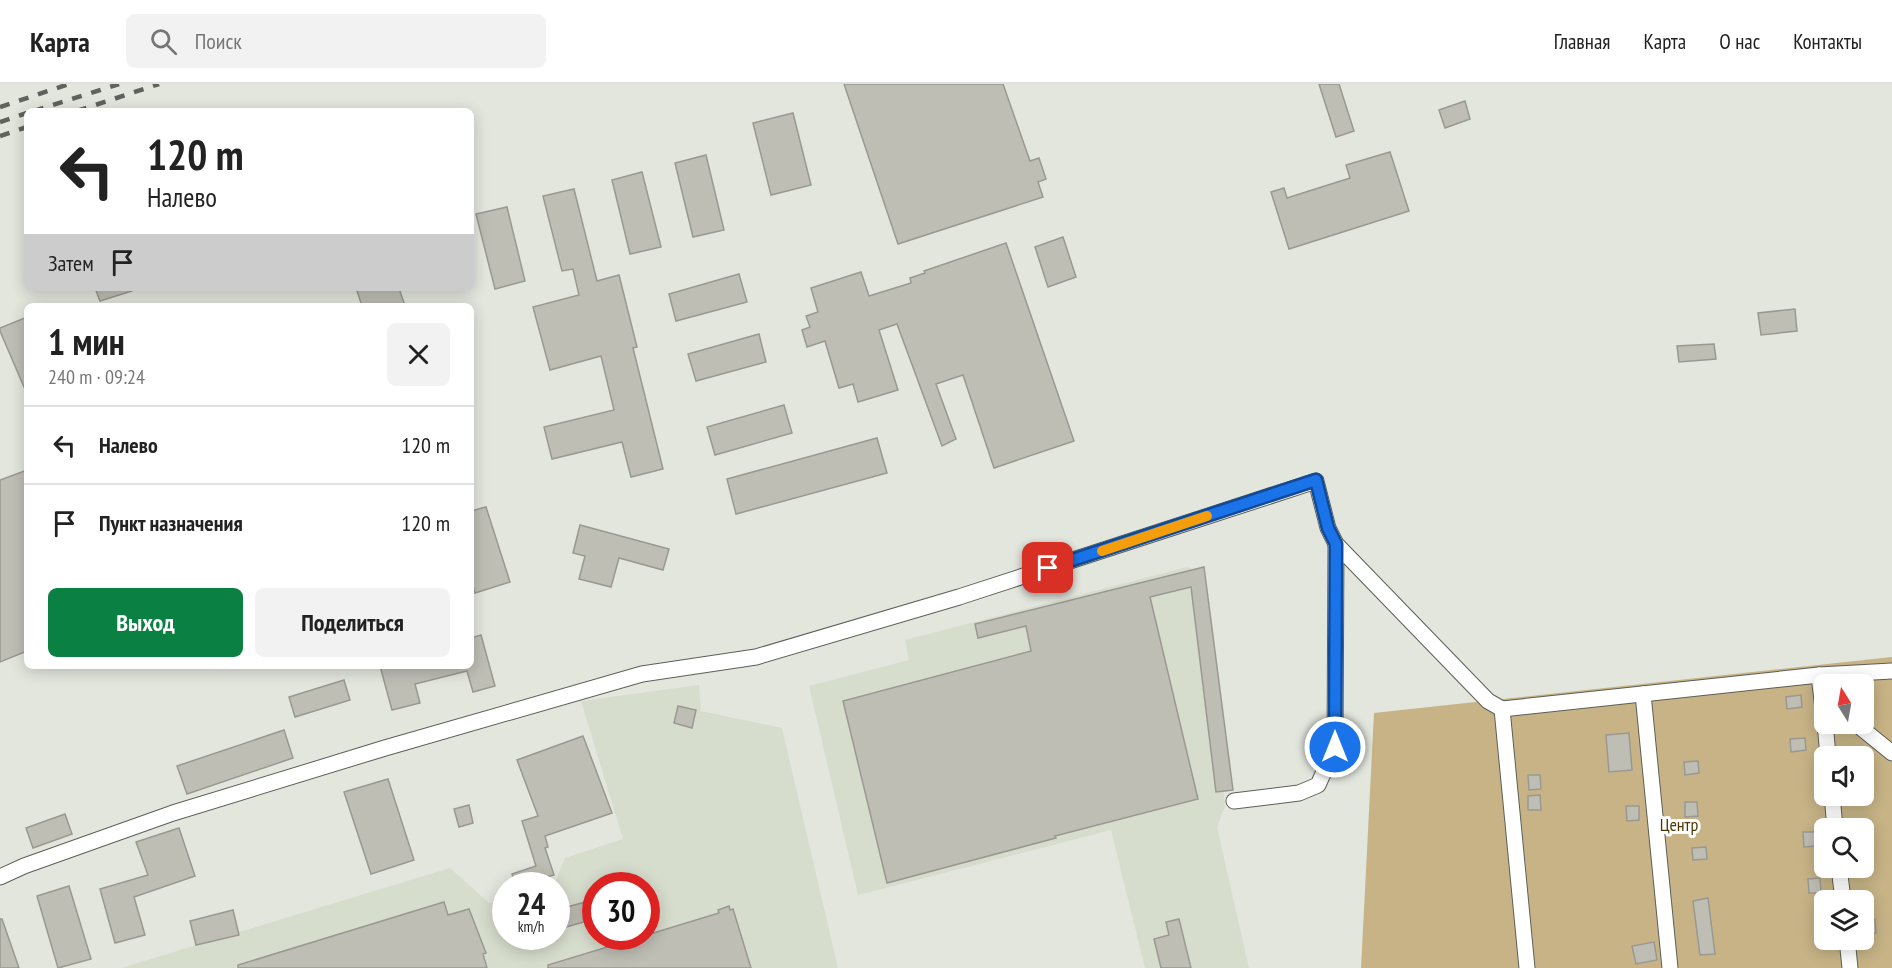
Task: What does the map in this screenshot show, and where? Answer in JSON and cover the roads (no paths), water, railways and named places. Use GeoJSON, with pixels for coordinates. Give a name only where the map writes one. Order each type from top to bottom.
{"type":"FeatureCollection","features":[{"type":"Feature","properties":{"kind":"street"},"geometry":{"type":"LineString","coordinates":[[0,878],[24,866],[173,813],[386,748],[642,674],[756,657],[959,597],[1316,480],[1328,528],[1336,544],[1488,701],[1502,709],[1814,676]]}},
{"type":"Feature","properties":{"kind":"street"},"geometry":{"type":"LineString","coordinates":[[1234,801],[1299,793],[1318,784],[1335,747],[1336,544]]}},
{"type":"Feature","properties":{"kind":"street"},"geometry":{"type":"LineString","coordinates":[[1837,674],[1892,671]]}},
{"type":"Feature","properties":{"kind":"street"},"geometry":{"type":"LineString","coordinates":[[1643,694],[1670,968]]}},
{"type":"Feature","properties":{"kind":"street"},"geometry":{"type":"LineString","coordinates":[[1502,709],[1527,968]]}},
{"type":"Feature","properties":{"kind":"street"},"geometry":{"type":"LineString","coordinates":[[1869,734],[1892,753]]}},
{"type":"Feature","properties":{"kind":"street"},"geometry":{"type":"LineString","coordinates":[[1848,950],[1850,968]]}},
{"type":"Feature","properties":{"kind":"railway"},"geometry":{"type":"LineString","coordinates":[[0,107],[69,84]]}},
{"type":"Feature","properties":{"kind":"railway"},"geometry":{"type":"LineString","coordinates":[[43,108],[119,84]]}},
{"type":"Feature","properties":{"kind":"railway"},"geometry":{"type":"LineString","coordinates":[[86,108],[159,84]]}},
{"type":"Feature","properties":{"kind":"railway"},"geometry":{"type":"LineString","coordinates":[[0,122],[24,114]]}},
{"type":"Feature","properties":{"kind":"railway"},"geometry":{"type":"LineString","coordinates":[[0,136],[24,128]]}},
{"type":"Feature","properties":{"kind":"park label","name":"Центр"},"geometry":{"type":"Point","coordinates":[1679,824]}}]}
